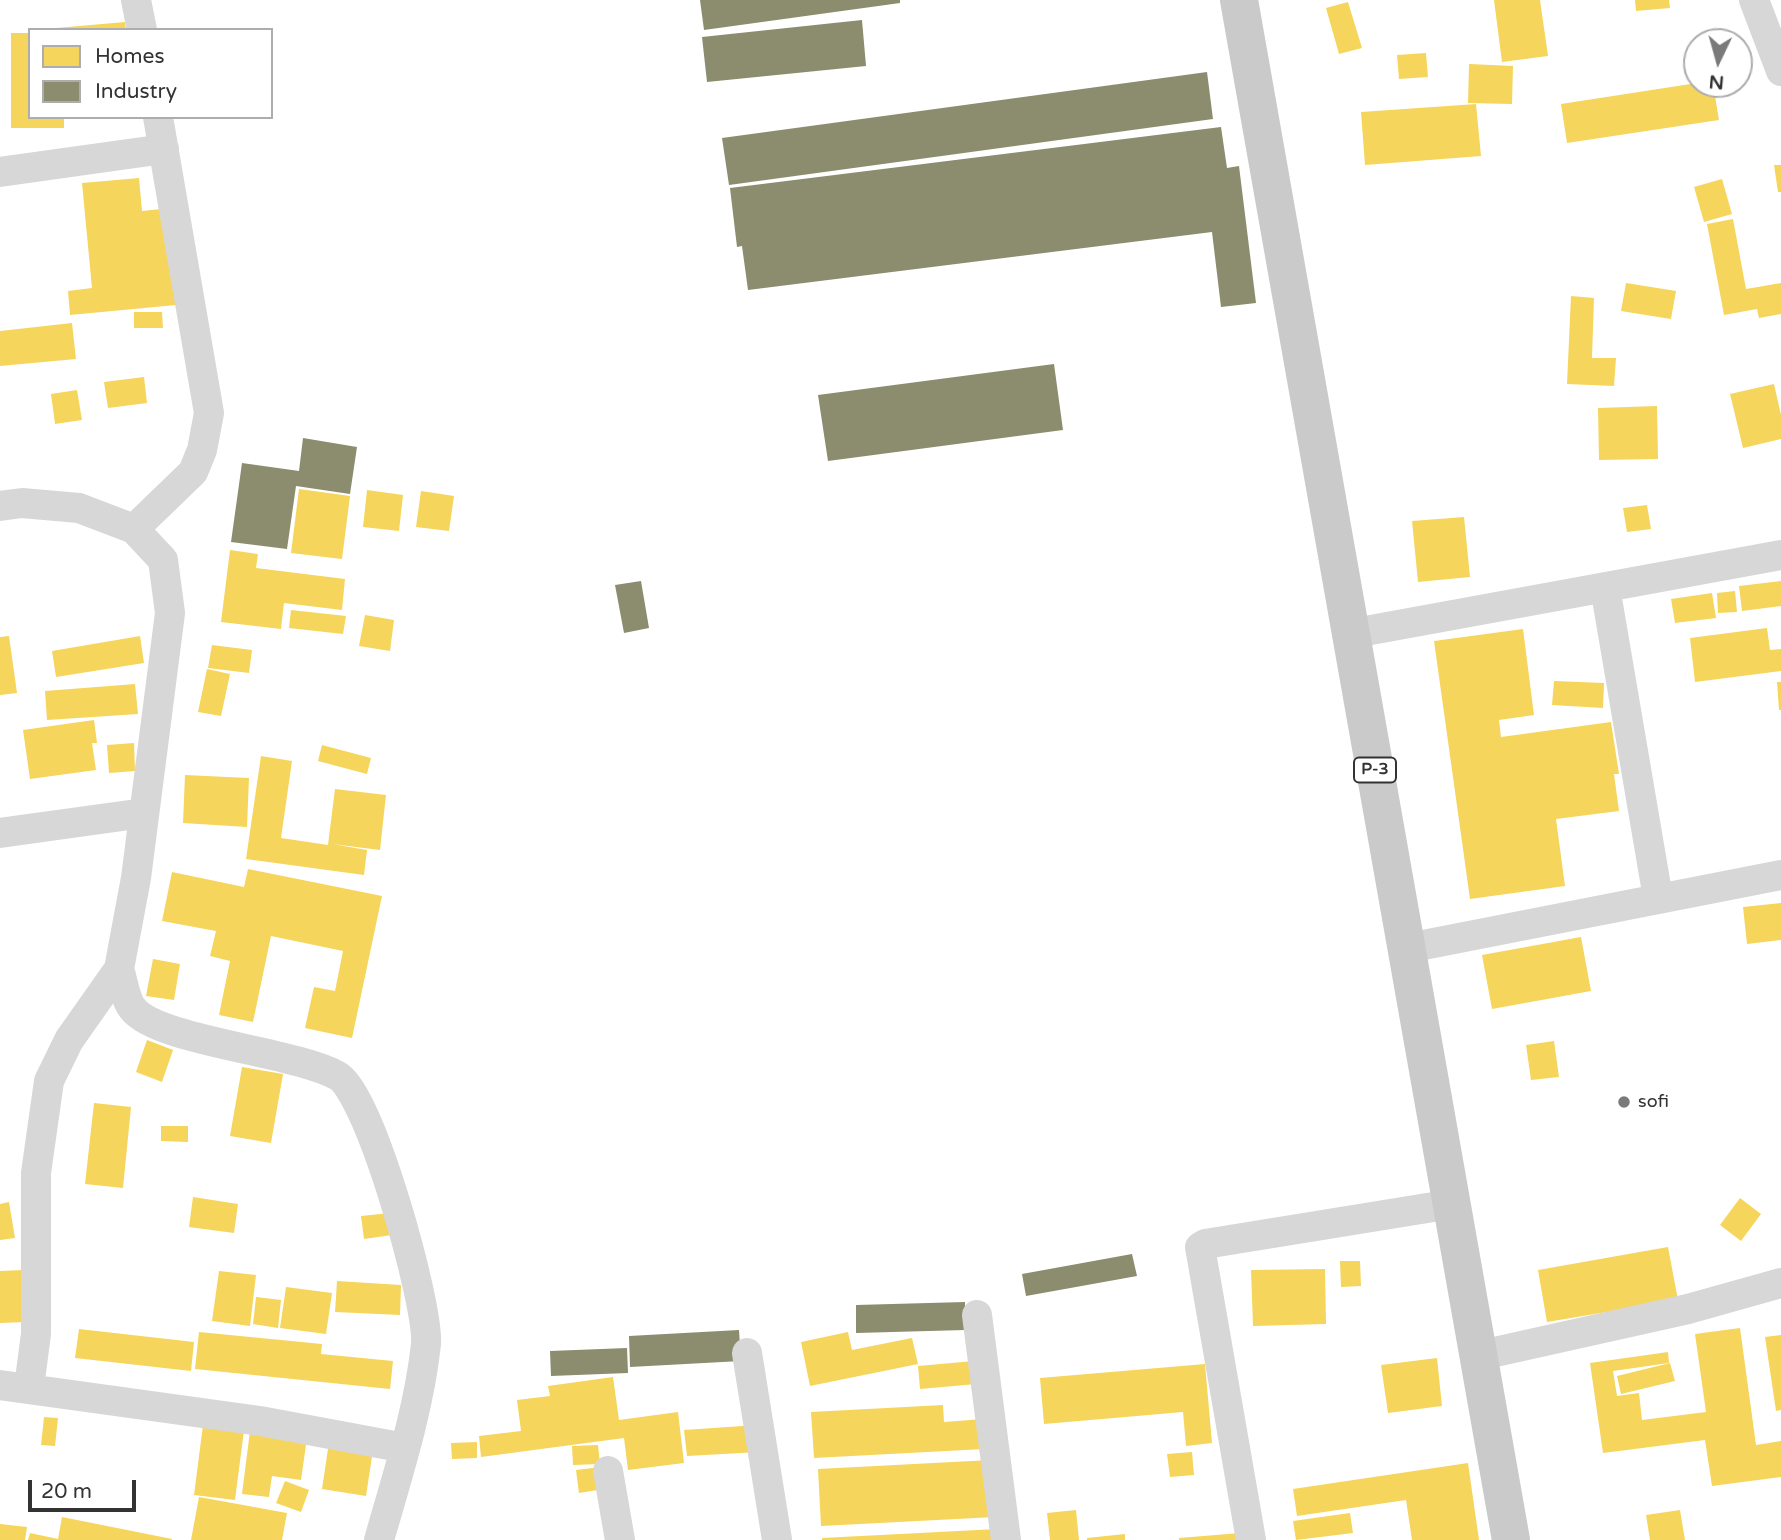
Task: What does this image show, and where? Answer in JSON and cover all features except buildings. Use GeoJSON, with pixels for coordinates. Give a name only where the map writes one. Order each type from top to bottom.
{"type":"FeatureCollection","features":[{"type":"Feature","properties":{"kind":"main road","name":"P-3"},"geometry":{"type":"LineString","coordinates":[[1239,0],[1511,1540]]}},
{"type":"Feature","properties":{"kind":"street"},"geometry":{"type":"LineString","coordinates":[[136,0],[142,28]]}},
{"type":"Feature","properties":{"kind":"street"},"geometry":{"type":"LineString","coordinates":[[1754,0],[1780,62]]}},
{"type":"Feature","properties":{"kind":"street"},"geometry":{"type":"LineString","coordinates":[[134,529],[193,472],[202,450],[209,413],[158,119]]}},
{"type":"Feature","properties":{"kind":"street"},"geometry":{"type":"LineString","coordinates":[[0,172],[163,149]]}},
{"type":"Feature","properties":{"kind":"street"},"geometry":{"type":"LineString","coordinates":[[0,506],[22,503],[79,508],[134,529],[163,560],[170,613],[144,813],[119,969],[69,1040],[49,1081],[36,1173],[36,1334],[29,1387]]}},
{"type":"Feature","properties":{"kind":"street"},"geometry":{"type":"LineString","coordinates":[[1349,634],[1781,555]]}},
{"type":"Feature","properties":{"kind":"street"},"geometry":{"type":"LineString","coordinates":[[1605,587],[1658,898]]}},
{"type":"Feature","properties":{"kind":"street"},"geometry":{"type":"LineString","coordinates":[[0,833],[144,813]]}},
{"type":"Feature","properties":{"kind":"street"},"geometry":{"type":"LineString","coordinates":[[1408,948],[1781,875]]}},
{"type":"Feature","properties":{"kind":"street"},"geometry":{"type":"LineString","coordinates":[[119,969],[132,1009],[157,1027],[298,1061],[340,1077],[362,1106],[407,1235],[426,1342],[405,1448],[379,1540]]}},
{"type":"Feature","properties":{"kind":"street"},"geometry":{"type":"LineString","coordinates":[[1251,1540],[1200,1247],[1452,1204]]}},
{"type":"Feature","properties":{"kind":"street"},"geometry":{"type":"LineString","coordinates":[[1477,1356],[1688,1309],[1781,1283]]}},
{"type":"Feature","properties":{"kind":"street"},"geometry":{"type":"LineString","coordinates":[[977,1315],[1006,1540]]}},
{"type":"Feature","properties":{"kind":"street"},"geometry":{"type":"LineString","coordinates":[[747,1353],[777,1540]]}},
{"type":"Feature","properties":{"kind":"street"},"geometry":{"type":"LineString","coordinates":[[0,1385],[260,1421],[405,1448]]}},
{"type":"Feature","properties":{"kind":"street"},"geometry":{"type":"LineString","coordinates":[[608,1471],[620,1540]]}},
{"type":"Feature","properties":{"kind":"place","name":"sofi"},"geometry":{"type":"Point","coordinates":[1624,1102]}}]}
